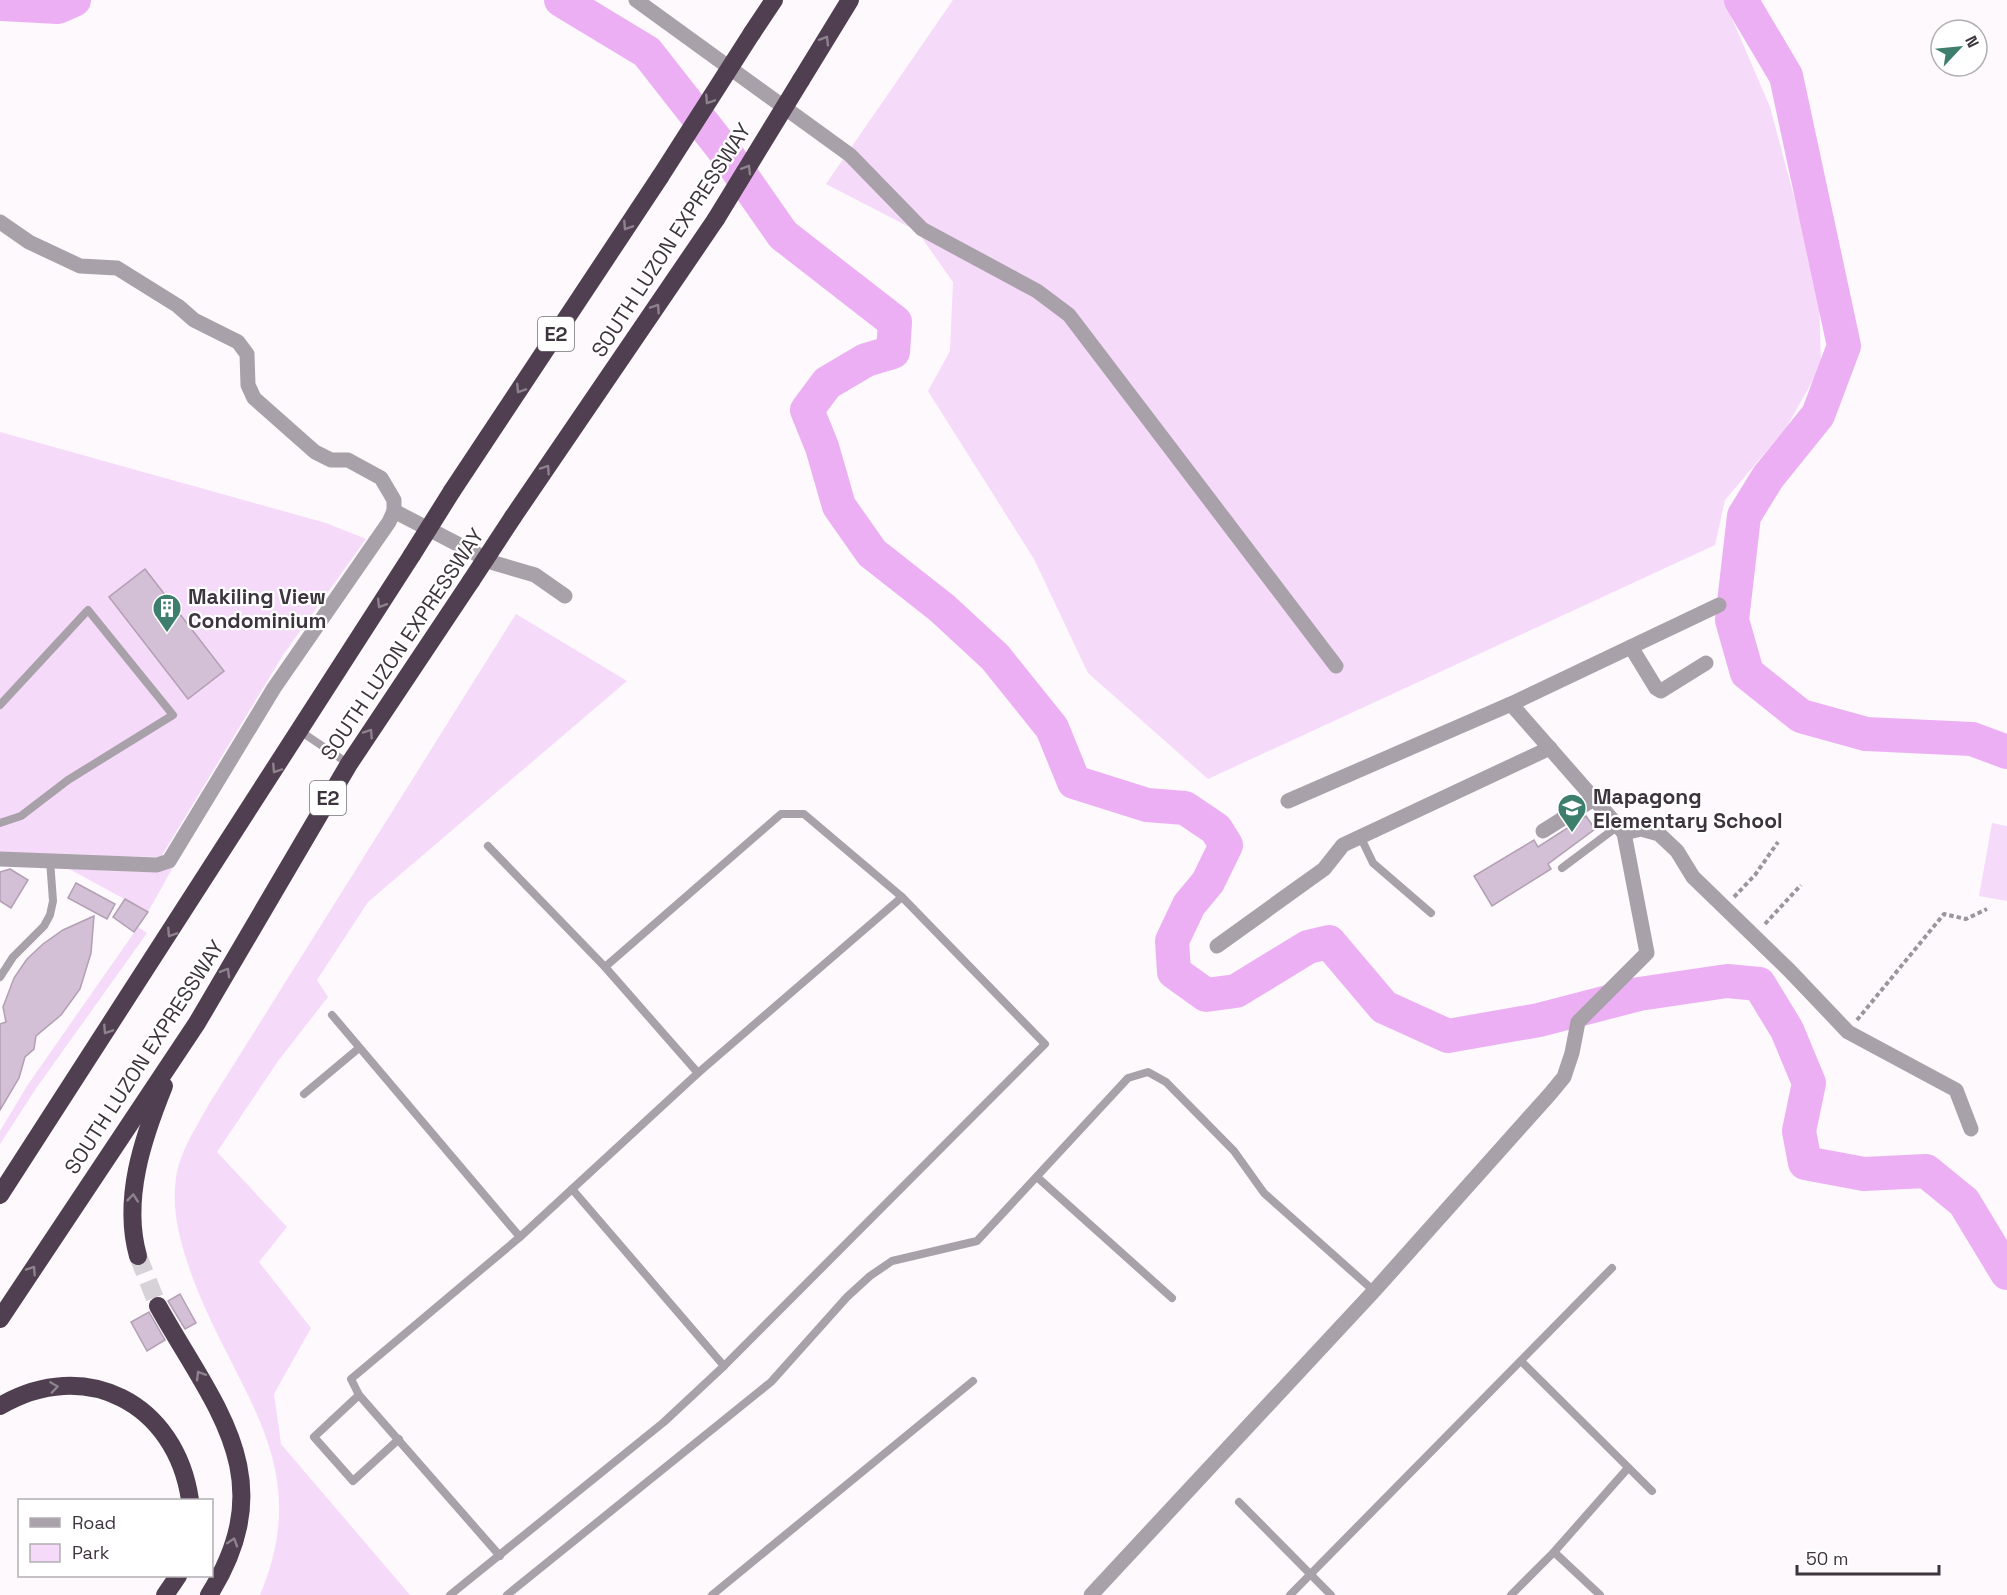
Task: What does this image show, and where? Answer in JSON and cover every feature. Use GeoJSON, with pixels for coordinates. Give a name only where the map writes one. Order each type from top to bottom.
{"type":"FeatureCollection","features":[{"type":"Feature","properties":{"kind":"highway","name":"SOUTH LUZON EXPRESSWAY"},"geometry":{"type":"LineString","coordinates":[[0,1195],[452,491],[774,0]]}},
{"type":"Feature","properties":{"kind":"highway","name":"SOUTH LUZON EXPRESSWAY"},"geometry":{"type":"LineString","coordinates":[[0,1319],[197,1023],[349,764],[513,517],[717,219],[850,0]]}},
{"type":"Feature","properties":{"kind":"highway"},"geometry":{"type":"LineString","coordinates":[[138,1256],[132,1229],[136,1174],[152,1115],[169,1074],[197,1023]]}},
{"type":"Feature","properties":{"kind":"highway"},"geometry":{"type":"LineString","coordinates":[[159,1306],[210,1392],[227,1426],[239,1465],[242,1495],[238,1525],[228,1557],[209,1595]]}},
{"type":"Feature","properties":{"kind":"highway"},"geometry":{"type":"LineString","coordinates":[[0,1406],[30,1392],[60,1386],[83,1386],[120,1397],[153,1420],[170,1442],[181,1465],[190,1499]]}},
{"type":"Feature","properties":{"kind":"highway"},"geometry":{"type":"LineString","coordinates":[[165,1595],[177,1577]]}},
{"type":"Feature","properties":{"kind":"street"},"geometry":{"type":"LineString","coordinates":[[636,0],[850,155],[922,229],[1037,291],[1069,315],[1336,666]]}},
{"type":"Feature","properties":{"kind":"street"},"geometry":{"type":"LineString","coordinates":[[0,222],[29,242],[80,266],[117,268],[178,306],[194,320],[238,342],[247,354],[248,385],[254,398],[315,452],[331,460],[348,460],[381,478],[392,494],[394,511],[389,522],[371,544],[274,688],[169,861],[157,865],[0,859]]}},
{"type":"Feature","properties":{"kind":"street"},"geometry":{"type":"LineString","coordinates":[[394,511],[494,562],[535,575],[565,596]]}},
{"type":"Feature","properties":{"kind":"street"},"geometry":{"type":"LineString","coordinates":[[1288,801],[1511,704],[1719,605]]}},
{"type":"Feature","properties":{"kind":"street"},"geometry":{"type":"LineString","coordinates":[[1631,647],[1656,688],[1661,691],[1706,663]]}},
{"type":"Feature","properties":{"kind":"street"},"geometry":{"type":"LineString","coordinates":[[1091,1595],[1374,1291],[1564,1077],[1572,1053],[1578,1022],[1602,995],[1629,975],[1647,953],[1621,829],[1511,704]]}},
{"type":"Feature","properties":{"kind":"street"},"geometry":{"type":"LineString","coordinates":[[1217,946],[1324,869],[1343,845],[1550,748]]}},
{"type":"Feature","properties":{"kind":"street"},"geometry":{"type":"LineString","coordinates":[[1542,831],[1594,799]]}},
{"type":"Feature","properties":{"kind":"street"},"geometry":{"type":"LineString","coordinates":[[1621,829],[1641,829],[1659,834],[1677,851],[1693,877],[1848,1032],[1956,1090],[1971,1129]]}},
{"type":"Feature","properties":{"kind":"lane"},"geometry":{"type":"LineString","coordinates":[[0,705],[88,610],[173,715],[69,780],[21,816],[0,823]]}},
{"type":"Feature","properties":{"kind":"lane"},"geometry":{"type":"LineString","coordinates":[[300,731],[349,764]]}},
{"type":"Feature","properties":{"kind":"lane"},"geometry":{"type":"LineString","coordinates":[[450,1595],[664,1422],[724,1366],[1045,1044],[902,897],[804,814],[781,814],[605,967]]}},
{"type":"Feature","properties":{"kind":"lane"},"geometry":{"type":"LineString","coordinates":[[1562,868],[1621,829]]}},
{"type":"Feature","properties":{"kind":"lane"},"geometry":{"type":"LineString","coordinates":[[1360,836],[1373,863],[1431,913]]}},
{"type":"Feature","properties":{"kind":"lane"},"geometry":{"type":"LineString","coordinates":[[488,846],[605,967],[698,1073]]}},
{"type":"Feature","properties":{"kind":"lane"},"geometry":{"type":"LineString","coordinates":[[0,977],[13,957],[44,926],[50,915],[53,901],[50,860]]}},
{"type":"Feature","properties":{"kind":"lane"},"geometry":{"type":"LineString","coordinates":[[500,1556],[359,1395],[351,1379],[520,1237],[698,1073],[902,897]]}},
{"type":"Feature","properties":{"kind":"lane"},"geometry":{"type":"LineString","coordinates":[[332,1015],[520,1237]]}},
{"type":"Feature","properties":{"kind":"lane"},"geometry":{"type":"LineString","coordinates":[[304,1094],[359,1048]]}},
{"type":"Feature","properties":{"kind":"lane"},"geometry":{"type":"LineString","coordinates":[[507,1595],[771,1382],[847,1297],[870,1276],[892,1261],[977,1240],[1128,1078],[1148,1072],[1166,1082],[1234,1151],[1264,1193],[1374,1291]]}},
{"type":"Feature","properties":{"kind":"lane"},"geometry":{"type":"LineString","coordinates":[[1037,1177],[1172,1298]]}},
{"type":"Feature","properties":{"kind":"lane"},"geometry":{"type":"LineString","coordinates":[[572,1189],[724,1366]]}},
{"type":"Feature","properties":{"kind":"lane"},"geometry":{"type":"LineString","coordinates":[[1290,1595],[1522,1362],[1612,1268]]}},
{"type":"Feature","properties":{"kind":"lane"},"geometry":{"type":"LineString","coordinates":[[1522,1362],[1652,1491]]}},
{"type":"Feature","properties":{"kind":"lane"},"geometry":{"type":"LineString","coordinates":[[712,1595],[973,1381]]}},
{"type":"Feature","properties":{"kind":"lane"},"geometry":{"type":"LineString","coordinates":[[359,1395],[314,1437],[353,1481],[399,1439]]}},
{"type":"Feature","properties":{"kind":"lane"},"geometry":{"type":"LineString","coordinates":[[1510,1595],[1554,1552],[1628,1468]]}},
{"type":"Feature","properties":{"kind":"lane"},"geometry":{"type":"LineString","coordinates":[[1239,1502],[1331,1595]]}},
{"type":"Feature","properties":{"kind":"lane"},"geometry":{"type":"LineString","coordinates":[[1554,1552],[1600,1595]]}},
{"type":"Feature","properties":{"kind":"path"},"geometry":{"type":"LineString","coordinates":[[1724,908],[1755,875],[1778,842]]}},
{"type":"Feature","properties":{"kind":"path"},"geometry":{"type":"LineString","coordinates":[[1754,937],[1801,885]]}},
{"type":"Feature","properties":{"kind":"path"},"geometry":{"type":"LineString","coordinates":[[1848,1032],[1944,914],[1966,919],[1987,909]]}},
{"type":"Feature","properties":{"kind":"green space"},"geometry":{"type":"Polygon","coordinates":[[[953,0],[1724,0],[1770,107],[1819,290],[1821,366],[1786,428],[1725,500],[1715,545],[1208,779],[1088,673],[1034,559],[928,391],[950,351],[953,282],[917,231],[826,184],[953,0]]]}},
{"type":"Feature","properties":{"kind":"green space"},"geometry":{"type":"Polygon","coordinates":[[[0,432],[326,523],[366,539],[283,655],[161,857],[0,855],[0,432]]]}},
{"type":"Feature","properties":{"kind":"green space"},"geometry":{"type":"Polygon","coordinates":[[[516,614],[627,681],[368,902],[317,980],[328,997],[278,1061],[217,1152],[287,1227],[259,1262],[311,1328],[274,1394],[281,1444],[410,1595],[260,1595],[275,1548],[279,1506],[274,1466],[263,1430],[210,1318],[188,1264],[176,1216],[175,1191],[178,1168],[189,1140],[209,1104],[516,614]]]}},
{"type":"Feature","properties":{"kind":"green space"},"geometry":{"type":"Polygon","coordinates":[[[1992,823],[2007,826],[2007,901],[1979,896],[1992,823]]]}},
{"type":"Feature","properties":{"kind":"green space"},"geometry":{"type":"Polygon","coordinates":[[[177,860],[148,912],[64,866],[177,860]]]}},
{"type":"Feature","properties":{"kind":"green space"},"geometry":{"type":"Polygon","coordinates":[[[138,927],[147,933],[37,1087],[0,1144],[0,1131],[27,1086],[138,927]]]}},
{"type":"Feature","properties":{"kind":"building","name":"Makiling View Condominium"},"geometry":{"type":"Polygon","coordinates":[[[145,569],[224,671],[188,699],[109,597],[145,569]]]}},
{"type":"Feature","properties":{"kind":"building"},"geometry":{"type":"Polygon","coordinates":[[[1586,816],[1595,829],[1548,864],[1551,869],[1492,906],[1474,876],[1534,840],[1538,847],[1586,816]]]}},
{"type":"Feature","properties":{"kind":"building"},"geometry":{"type":"Polygon","coordinates":[[[10,869],[28,880],[11,908],[0,901],[0,872],[10,869]]]}},
{"type":"Feature","properties":{"kind":"building"},"geometry":{"type":"Polygon","coordinates":[[[76,883],[115,904],[107,919],[68,898],[76,883]]]}},
{"type":"Feature","properties":{"kind":"building"},"geometry":{"type":"Polygon","coordinates":[[[125,899],[148,912],[134,932],[113,917],[125,899]]]}},
{"type":"Feature","properties":{"kind":"building"},"geometry":{"type":"Polygon","coordinates":[[[94,916],[91,953],[80,989],[61,1015],[36,1036],[34,1049],[25,1057],[19,1078],[0,1110],[0,1024],[6,1022],[3,1007],[14,978],[27,959],[43,944],[63,930],[94,916]]]}},
{"type":"Feature","properties":{"kind":"building"},"geometry":{"type":"Polygon","coordinates":[[[180,1294],[196,1323],[185,1329],[168,1301],[180,1294]]]}},
{"type":"Feature","properties":{"kind":"building"},"geometry":{"type":"Polygon","coordinates":[[[149,1312],[165,1340],[147,1351],[131,1322],[149,1312]]]}},
{"type":"Feature","properties":{"kind":"waterway"},"geometry":{"type":"LineString","coordinates":[[0,4],[58,7],[74,0]]}},
{"type":"Feature","properties":{"kind":"waterway"},"geometry":{"type":"LineString","coordinates":[[561,0],[647,52],[723,149],[783,235],[895,322],[893,352],[866,360],[827,383],[807,410],[822,447],[839,506],[872,553],[942,608],[995,657],[1052,728],[1074,782],[1147,805],[1185,808],[1216,829],[1226,845],[1208,882],[1189,905],[1172,941],[1174,972],[1206,995],[1236,991],[1308,947],[1329,942],[1384,1007],[1448,1036],[1539,1020],[1639,994],[1727,981],[1759,984],[1787,1030],[1809,1083],[1799,1131],[1805,1163],[1864,1174],[1926,1171],[1964,1202],[2007,1273]]}},
{"type":"Feature","properties":{"kind":"waterway"},"geometry":{"type":"LineString","coordinates":[[1741,0],[1786,76],[1844,346],[1818,415],[1768,477],[1744,516],[1732,620],[1747,673],[1801,716],[1866,734],[1972,739],[2007,752]]}},
{"type":"Feature","properties":{"kind":"tunnel"},"geometry":{"type":"LineString","coordinates":[[138,1256],[158,1306]]}},
{"type":"Feature","properties":{"kind":"place","name":"Makiling View Condominium"},"geometry":{"type":"Point","coordinates":[167,634]}},
{"type":"Feature","properties":{"kind":"place","name":"Mapagong Elementary School"},"geometry":{"type":"Point","coordinates":[1572,834]}}]}
